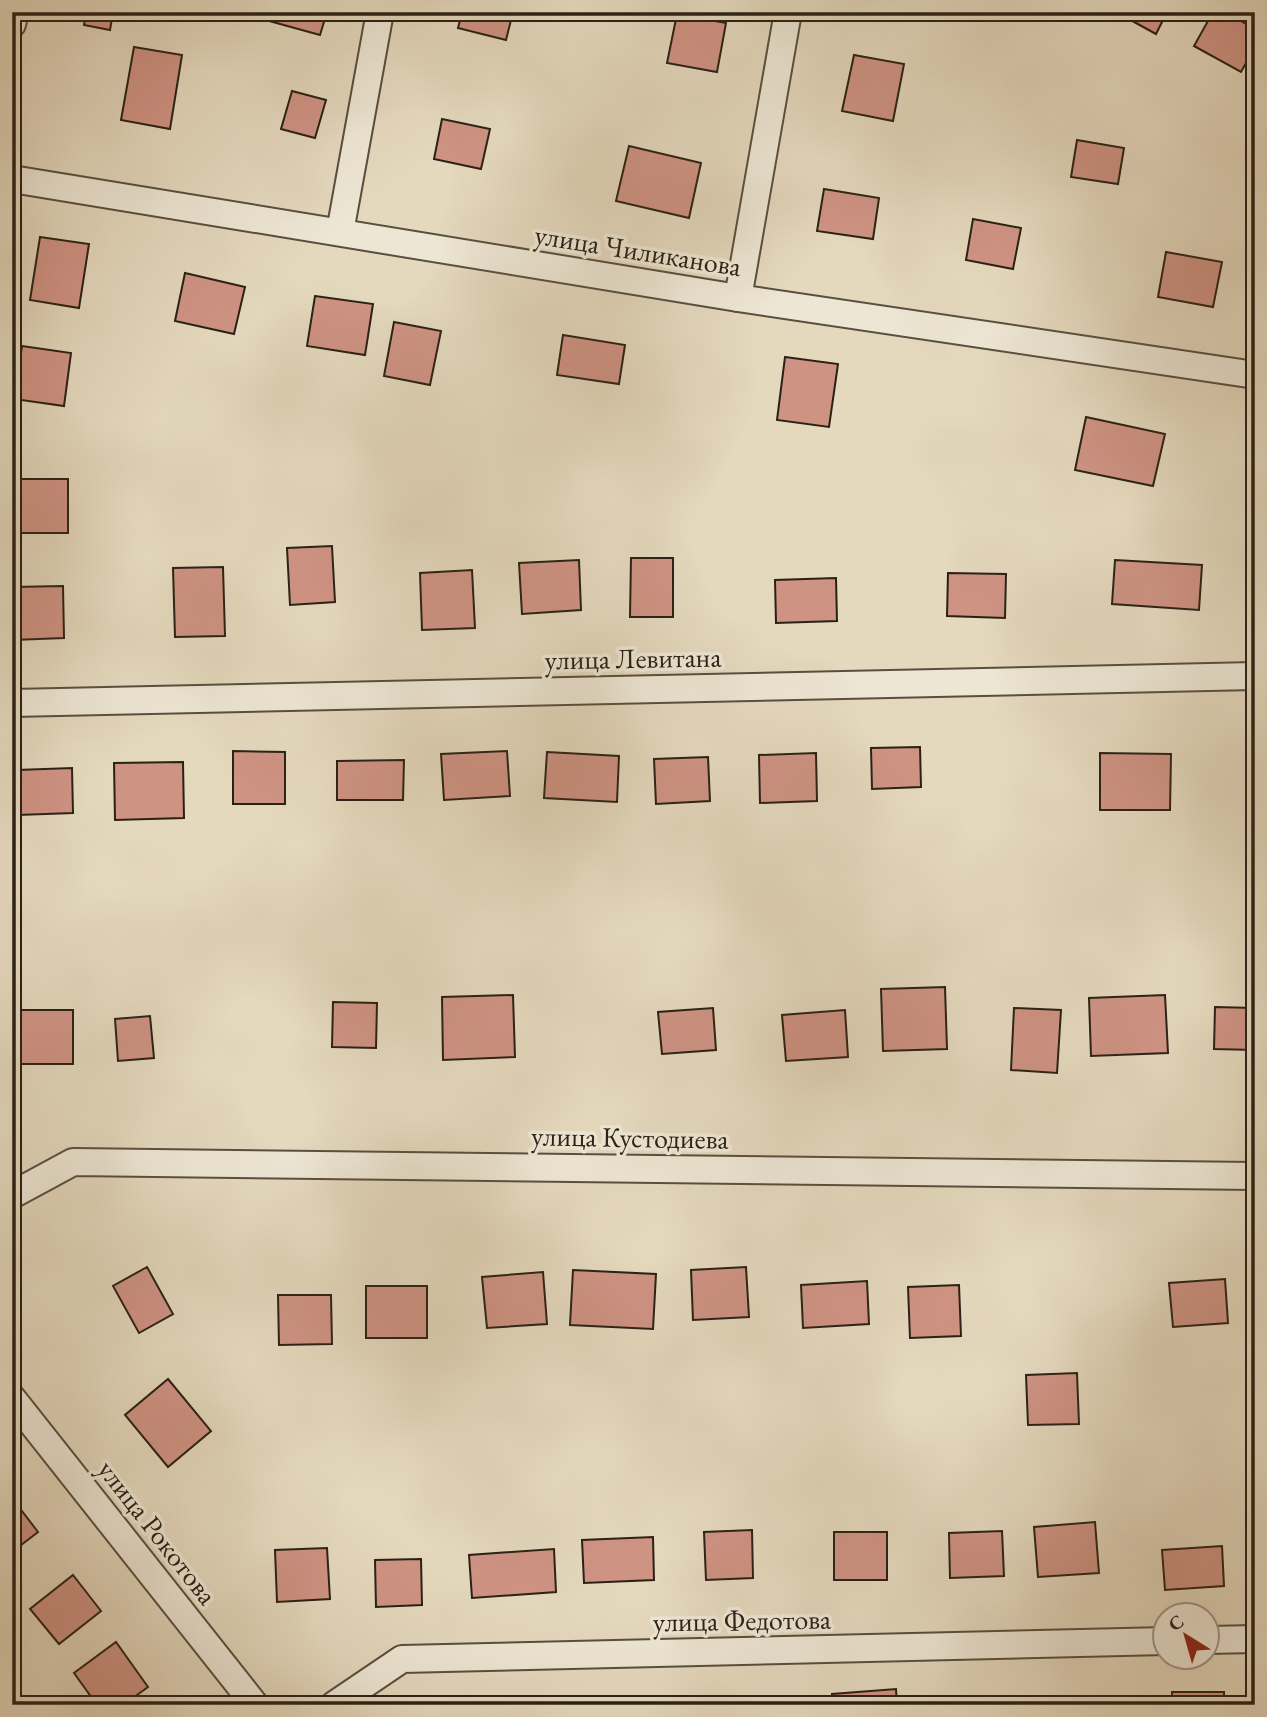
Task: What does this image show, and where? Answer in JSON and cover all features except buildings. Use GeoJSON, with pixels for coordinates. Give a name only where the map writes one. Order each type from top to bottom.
{"type":"FeatureCollection","features":[{"type":"Feature","properties":{"kind":"street"},"geometry":{"type":"LineString","coordinates":[[12,24],[15,12]]}},
{"type":"Feature","properties":{"kind":"street"},"geometry":{"type":"LineString","coordinates":[[340,232],[380,12]]}},
{"type":"Feature","properties":{"kind":"street"},"geometry":{"type":"LineString","coordinates":[[738,298],[788,12]]}},
{"type":"Feature","properties":{"kind":"street","name":"улица Чиликанова"},"geometry":{"type":"LineString","coordinates":[[12,179],[738,298],[1255,375]]}},
{"type":"Feature","properties":{"kind":"street","name":"улица Левитана"},"geometry":{"type":"LineString","coordinates":[[12,703],[1255,676]]}},
{"type":"Feature","properties":{"kind":"street","name":"улица Кустодиева"},"geometry":{"type":"LineString","coordinates":[[12,1195],[73,1162],[1255,1176]]}},
{"type":"Feature","properties":{"kind":"street","name":"улица Рокотова"},"geometry":{"type":"LineString","coordinates":[[12,1398],[255,1705]]}},
{"type":"Feature","properties":{"kind":"street"},"geometry":{"type":"LineString","coordinates":[[1222,1640],[1255,1639]]}},
{"type":"Feature","properties":{"kind":"street","name":"улица Федотова"},"geometry":{"type":"LineString","coordinates":[[334,1705],[402,1659],[1152,1641]]}}]}
